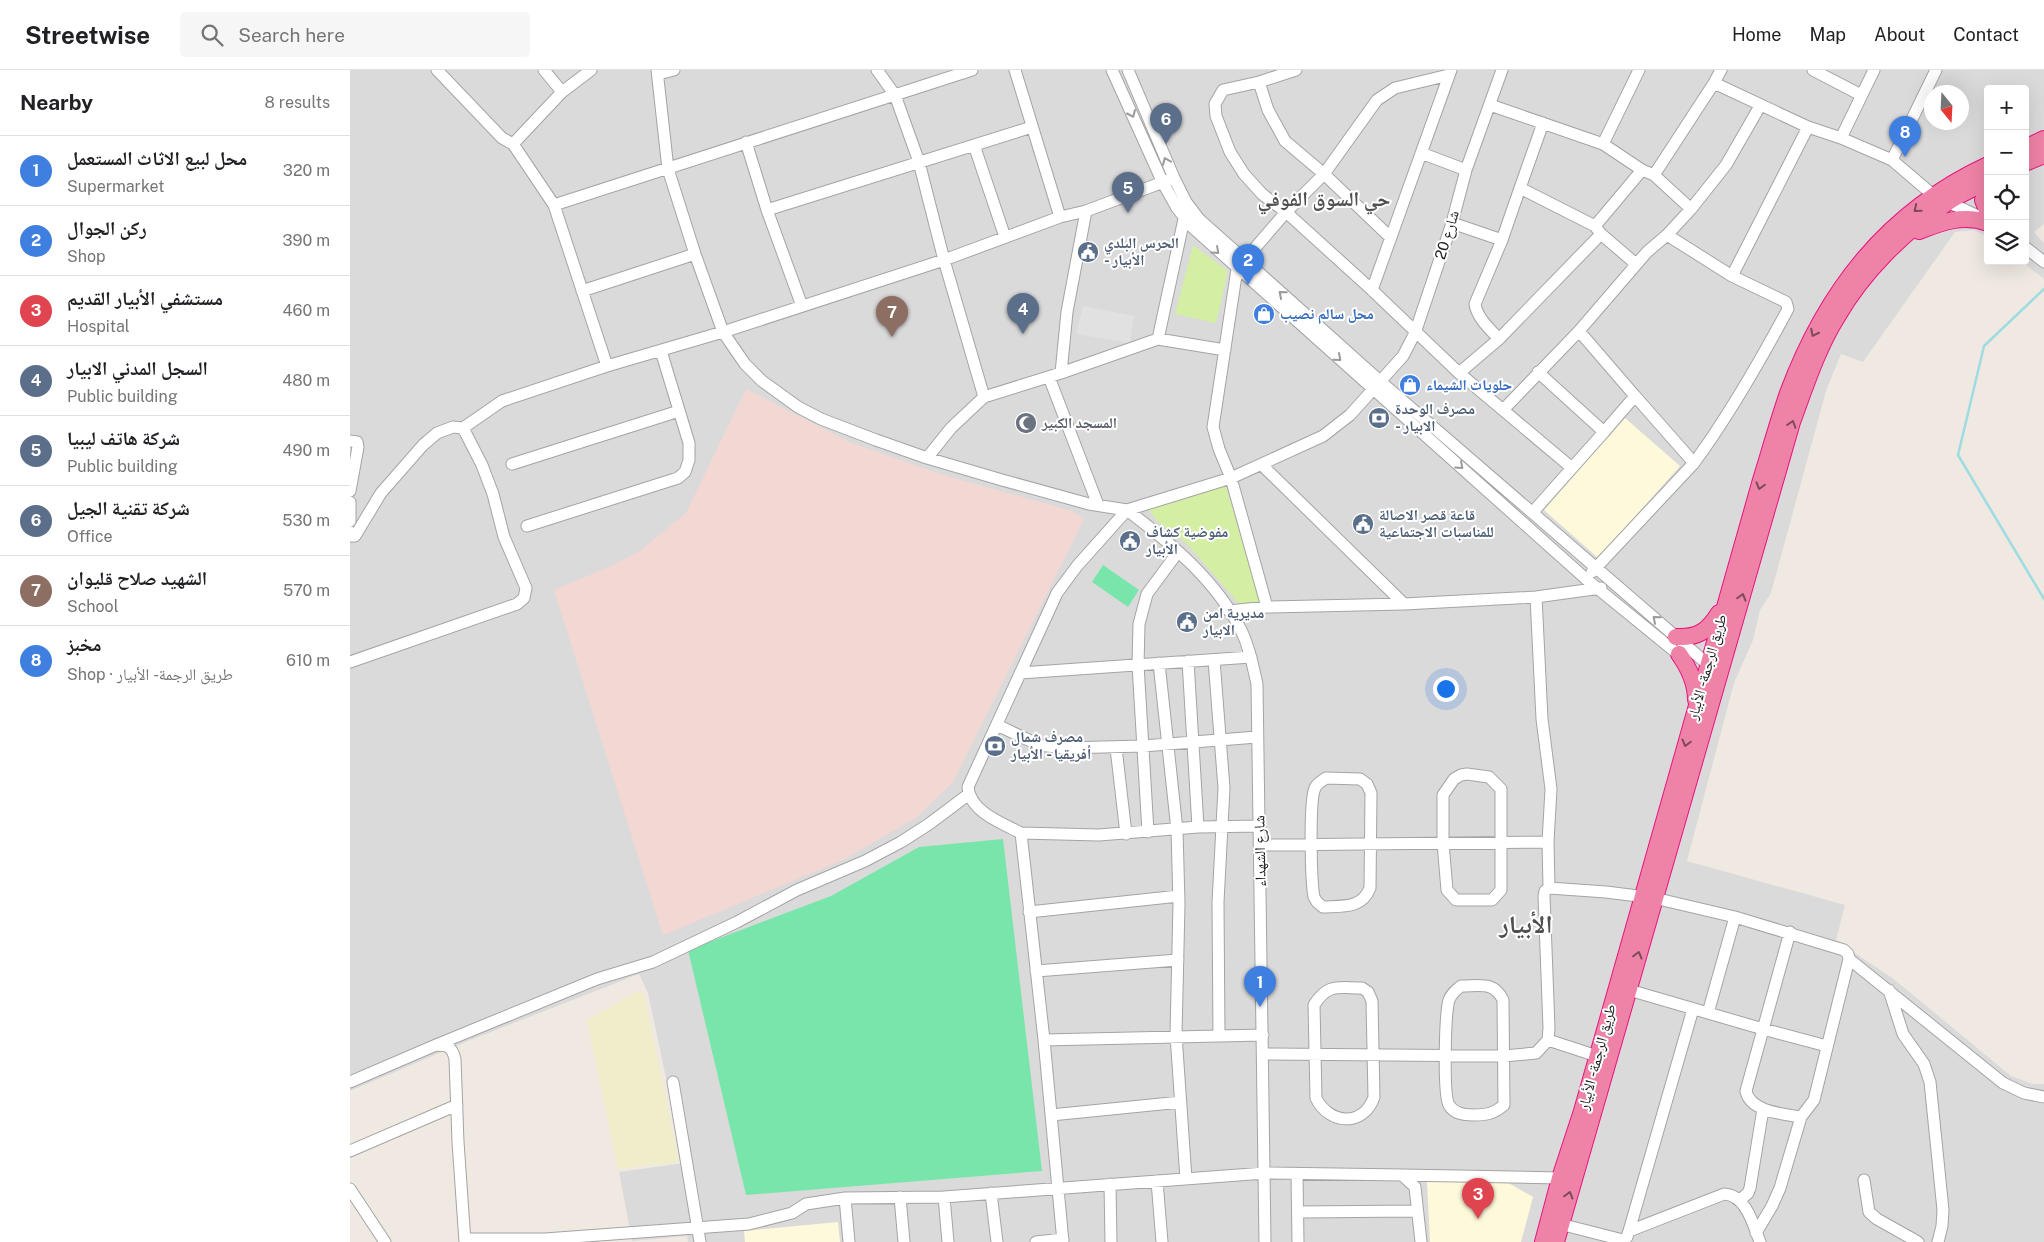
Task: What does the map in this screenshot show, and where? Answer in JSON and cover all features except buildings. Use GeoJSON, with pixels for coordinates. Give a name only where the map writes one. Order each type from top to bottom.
{"type":"FeatureCollection","features":[{"type":"Feature","properties":{"kind":"highway"},"geometry":{"type":"LineString","coordinates":[[2029,146],[2044,139]]}},
{"type":"Feature","properties":{"kind":"highway"},"geometry":{"type":"LineString","coordinates":[[2029,161],[2044,154]]}},
{"type":"Feature","properties":{"kind":"highway","name":"طريق الرجمة - الأبيار"},"geometry":{"type":"LineString","coordinates":[[1543,1242],[1555,1223],[1629,990],[1648,897],[1695,710],[1712,676],[1726,600],[1788,394],[1814,334],[1833,299],[1870,252],[1888,233],[1984,168]]}},
{"type":"Feature","properties":{"kind":"highway","name":"طريق الرجمة - الأبيار"},"geometry":{"type":"LineString","coordinates":[[1556,1242],[1555,1223],[1560,1178],[1648,897],[1712,676],[1792,422],[1812,369],[1836,317],[1853,292],[1878,263],[1940,199],[1984,182]]}},
{"type":"Feature","properties":{"kind":"highway"},"geometry":{"type":"LineString","coordinates":[[1903,238],[1942,222],[1960,218],[1984,221]]}},
{"type":"Feature","properties":{"kind":"highway"},"geometry":{"type":"LineString","coordinates":[[1676,637],[1694,636],[1707,630],[1726,600]]}},
{"type":"Feature","properties":{"kind":"highway"},"geometry":{"type":"LineString","coordinates":[[1679,654],[1692,674],[1695,686],[1695,710]]}},
{"type":"Feature","properties":{"kind":"street"},"geometry":{"type":"LineString","coordinates":[[437,70],[502,138],[513,144],[554,205],[607,366]]}},
{"type":"Feature","properties":{"kind":"street"},"geometry":{"type":"LineString","coordinates":[[544,70],[562,92]]}},
{"type":"Feature","properties":{"kind":"street"},"geometry":{"type":"LineString","coordinates":[[513,144],[562,92],[591,70]]}},
{"type":"Feature","properties":{"kind":"street"},"geometry":{"type":"LineString","coordinates":[[674,70],[658,72],[668,169],[695,254],[723,332],[745,364],[762,381],[798,407],[821,419],[927,458],[1098,506],[1127,510]]}},
{"type":"Feature","properties":{"kind":"street"},"geometry":{"type":"LineString","coordinates":[[877,70],[895,95],[919,162],[944,260],[984,396]]}},
{"type":"Feature","properties":{"kind":"street"},"geometry":{"type":"LineString","coordinates":[[554,205],[972,70]]}},
{"type":"Feature","properties":{"kind":"street"},"geometry":{"type":"LineString","coordinates":[[1014,70],[1060,217]]}},
{"type":"Feature","properties":{"kind":"street"},"geometry":{"type":"LineString","coordinates":[[1112,70],[1162,183],[1184,219],[1241,265],[1377,385],[1586,579],[1679,654],[1712,676]]}},
{"type":"Feature","properties":{"kind":"street"},"geometry":{"type":"LineString","coordinates":[[1128,70],[1186,202],[1241,265]]}},
{"type":"Feature","properties":{"kind":"street"},"geometry":{"type":"LineString","coordinates":[[1296,70],[1259,82],[1224,90],[1215,104],[1216,116],[1230,152],[1244,174],[1262,194],[1286,212],[1372,290],[1459,373],[1572,468]]}},
{"type":"Feature","properties":{"kind":"street","name":"شارع 20"},"geometry":{"type":"LineString","coordinates":[[1127,510],[1231,478],[1323,436],[1350,415],[1403,356],[1415,333],[1452,223],[1466,170],[1502,70]]}},
{"type":"Feature","properties":{"kind":"street"},"geometry":{"type":"LineString","coordinates":[[1603,144],[1639,70]]}},
{"type":"Feature","properties":{"kind":"street"},"geometry":{"type":"LineString","coordinates":[[1654,175],[1721,70]]}},
{"type":"Feature","properties":{"kind":"street"},"geometry":{"type":"LineString","coordinates":[[1813,70],[1861,95]]}},
{"type":"Feature","properties":{"kind":"street"},"geometry":{"type":"LineString","coordinates":[[1841,138],[1874,70]]}},
{"type":"Feature","properties":{"kind":"street"},"geometry":{"type":"LineString","coordinates":[[1892,160],[1936,70]]}},
{"type":"Feature","properties":{"kind":"street"},"geometry":{"type":"LineString","coordinates":[[1372,290],[1450,73]]}},
{"type":"Feature","properties":{"kind":"street"},"geometry":{"type":"LineString","coordinates":[[1267,607],[1231,478],[1219,449],[1214,427],[1225,350],[1241,265],[1286,212],[1324,174],[1381,97],[1395,88],[1450,73]]}},
{"type":"Feature","properties":{"kind":"street"},"geometry":{"type":"LineString","coordinates":[[1259,82],[1268,110],[1285,141],[1324,174],[1390,237]]}},
{"type":"Feature","properties":{"kind":"street"},"geometry":{"type":"LineString","coordinates":[[1714,83],[1808,127],[1841,138],[1892,160],[1940,199],[1984,220]]}},
{"type":"Feature","properties":{"kind":"street"},"geometry":{"type":"LineString","coordinates":[[1490,105],[1603,144],[1642,170],[1654,175],[1692,209]]}},
{"type":"Feature","properties":{"kind":"street"},"geometry":{"type":"LineString","coordinates":[[1503,410],[1579,331],[1636,264],[1692,209],[1726,164],[1760,106]]}},
{"type":"Feature","properties":{"kind":"street"},"geometry":{"type":"LineString","coordinates":[[1499,340],[1482,321],[1476,311],[1475,304],[1502,240],[1543,123]]}},
{"type":"Feature","properties":{"kind":"street"},"geometry":{"type":"LineString","coordinates":[[767,210],[1032,127]]}},
{"type":"Feature","properties":{"kind":"street"},"geometry":{"type":"LineString","coordinates":[[1732,276],[1808,127]]}},
{"type":"Feature","properties":{"kind":"street"},"geometry":{"type":"LineString","coordinates":[[746,142],[767,210],[802,306]]}},
{"type":"Feature","properties":{"kind":"street"},"geometry":{"type":"LineString","coordinates":[[974,145],[1005,238]]}},
{"type":"Feature","properties":{"kind":"street"},"geometry":{"type":"LineString","coordinates":[[1421,153],[1466,170]]}},
{"type":"Feature","properties":{"kind":"street"},"geometry":{"type":"LineString","coordinates":[[1459,373],[1499,340],[1598,230],[1642,170]]}},
{"type":"Feature","properties":{"kind":"street"},"geometry":{"type":"LineString","coordinates":[[350,532],[351,536],[355,536],[380,493],[423,445],[437,433],[453,427],[463,428],[502,401],[944,260],[1060,217],[1086,211],[1174,178]]}},
{"type":"Feature","properties":{"kind":"street"},"geometry":{"type":"LineString","coordinates":[[1520,188],[1598,230],[1636,264]]}},
{"type":"Feature","properties":{"kind":"street"},"geometry":{"type":"LineString","coordinates":[[1061,373],[1067,312],[1086,211]]}},
{"type":"Feature","properties":{"kind":"street"},"geometry":{"type":"LineString","coordinates":[[1158,339],[1184,219]]}},
{"type":"Feature","properties":{"kind":"street"},"geometry":{"type":"LineString","coordinates":[[1452,223],[1502,240]]}},
{"type":"Feature","properties":{"kind":"street"},"geometry":{"type":"LineString","coordinates":[[1586,579],[1694,463],[1721,426],[1760,363],[1788,309],[1786,302],[1732,276],[1667,235]]}},
{"type":"Feature","properties":{"kind":"street"},"geometry":{"type":"LineString","coordinates":[[2029,250],[2044,262]]}},
{"type":"Feature","properties":{"kind":"street"},"geometry":{"type":"LineString","coordinates":[[582,291],[695,254]]}},
{"type":"Feature","properties":{"kind":"street"},"geometry":{"type":"LineString","coordinates":[[1579,331],[1694,463]]}},
{"type":"Feature","properties":{"kind":"street"},"geometry":{"type":"LineString","coordinates":[[927,458],[951,428],[984,396],[1061,373],[1158,339],[1225,350]]}},
{"type":"Feature","properties":{"kind":"street"},"geometry":{"type":"LineString","coordinates":[[527,526],[678,478],[685,472],[689,460],[689,443],[661,351]]}},
{"type":"Feature","properties":{"kind":"street"},"geometry":{"type":"LineString","coordinates":[[1538,372],[1604,432]]}},
{"type":"Feature","properties":{"kind":"street"},"geometry":{"type":"LineString","coordinates":[[1049,376],[1098,506]]}},
{"type":"Feature","properties":{"kind":"street"},"geometry":{"type":"LineString","coordinates":[[1377,385],[1533,512],[1676,637],[1712,676]]}},
{"type":"Feature","properties":{"kind":"street"},"geometry":{"type":"LineString","coordinates":[[1533,512],[1635,396]]}},
{"type":"Feature","properties":{"kind":"street"},"geometry":{"type":"LineString","coordinates":[[512,464],[679,411]]}},
{"type":"Feature","properties":{"kind":"street"},"geometry":{"type":"LineString","coordinates":[[350,662],[517,604],[524,598],[526,588],[504,538],[493,494],[482,465],[463,428]]}},
{"type":"Feature","properties":{"kind":"street"},"geometry":{"type":"LineString","coordinates":[[350,441],[357,442],[358,447],[350,491]]}},
{"type":"Feature","properties":{"kind":"street"},"geometry":{"type":"LineString","coordinates":[[1262,465],[1404,604]]}},
{"type":"Feature","properties":{"kind":"street"},"geometry":{"type":"LineString","coordinates":[[350,502],[350,521]]}},
{"type":"Feature","properties":{"kind":"street"},"geometry":{"type":"LineString","coordinates":[[1127,510],[1077,566],[1057,593],[968,787],[969,794],[981,811],[1021,833],[1099,836],[1198,827],[1260,826]]}},
{"type":"Feature","properties":{"kind":"street","name":"شارع الشهداء"},"geometry":{"type":"LineString","coordinates":[[1127,510],[1164,538],[1217,591],[1242,633],[1252,657],[1257,684],[1266,1173],[1265,1242]]}},
{"type":"Feature","properties":{"kind":"street"},"geometry":{"type":"LineString","coordinates":[[1148,832],[1138,665],[1139,624],[1146,594],[1178,552]]}},
{"type":"Feature","properties":{"kind":"street"},"geometry":{"type":"LineString","coordinates":[[1229,611],[1267,607],[1404,604],[1536,597],[1598,589],[1614,583]]}},
{"type":"Feature","properties":{"kind":"street"},"geometry":{"type":"LineString","coordinates":[[1264,1054],[1504,1056],[1536,1053],[1548,1040],[1544,896],[1545,891],[1549,888],[1548,842],[1551,790],[1542,719],[1536,597]]}},
{"type":"Feature","properties":{"kind":"street"},"geometry":{"type":"LineString","coordinates":[[1020,673],[1252,657]]}},
{"type":"Feature","properties":{"kind":"street"},"geometry":{"type":"LineString","coordinates":[[1214,660],[1224,788],[1218,902],[1219,1036]]}},
{"type":"Feature","properties":{"kind":"street"},"geometry":{"type":"LineString","coordinates":[[1188,661],[1198,827]]}},
{"type":"Feature","properties":{"kind":"street"},"geometry":{"type":"LineString","coordinates":[[1159,663],[1177,830],[1179,896],[1176,1035],[1186,1179]]}},
{"type":"Feature","properties":{"kind":"street"},"geometry":{"type":"LineString","coordinates":[[997,725],[1039,745],[1064,748],[1116,748],[1167,745],[1258,736]]}},
{"type":"Feature","properties":{"kind":"street"},"geometry":{"type":"LineString","coordinates":[[1116,748],[1126,834]]}},
{"type":"Feature","properties":{"kind":"street"},"geometry":{"type":"LineString","coordinates":[[1460,775],[1489,777],[1501,789],[1500,842],[1501,890],[1498,896],[1492,900],[1456,900],[1447,890],[1443,843],[1443,795],[1454,779],[1460,775]]}},
{"type":"Feature","properties":{"kind":"street"},"geometry":{"type":"LineString","coordinates":[[1326,778],[1360,778],[1367,784],[1371,793],[1370,844],[1370,888],[1367,895],[1353,905],[1323,907],[1314,897],[1311,844],[1314,789],[1320,782],[1326,778]]}},
{"type":"Feature","properties":{"kind":"street"},"geometry":{"type":"LineString","coordinates":[[350,1082],[597,978],[653,962],[737,922],[797,890],[865,862],[901,842],[969,794]]}},
{"type":"Feature","properties":{"kind":"street"},"geometry":{"type":"LineString","coordinates":[[1021,833],[1044,1040],[1063,1241],[1036,1242]]}},
{"type":"Feature","properties":{"kind":"street"},"geometry":{"type":"LineString","coordinates":[[1260,845],[1548,842]]}},
{"type":"Feature","properties":{"kind":"street"},"geometry":{"type":"LineString","coordinates":[[1549,888],[1648,897],[1790,932],[1844,950],[1848,954],[1849,959],[1814,1100],[1801,1117],[1780,1188],[1758,1237]]}},
{"type":"Feature","properties":{"kind":"street"},"geometry":{"type":"LineString","coordinates":[[1029,912],[1179,896]]}},
{"type":"Feature","properties":{"kind":"street"},"geometry":{"type":"LineString","coordinates":[[1708,1013],[1735,917]]}},
{"type":"Feature","properties":{"kind":"street"},"geometry":{"type":"LineString","coordinates":[[1790,932],[1746,1091],[1752,1102],[1764,1109],[1801,1117]]}},
{"type":"Feature","properties":{"kind":"street"},"geometry":{"type":"LineString","coordinates":[[1849,959],[2003,1083],[2024,1094],[2044,1097]]}},
{"type":"Feature","properties":{"kind":"street"},"geometry":{"type":"LineString","coordinates":[[1036,971],[1178,960]]}},
{"type":"Feature","properties":{"kind":"street"},"geometry":{"type":"LineString","coordinates":[[1461,986],[1493,986],[1499,991],[1504,1000],[1504,1056],[1504,1105],[1490,1115],[1462,1115],[1452,1109],[1446,1097],[1449,1001],[1454,992],[1461,986]]}},
{"type":"Feature","properties":{"kind":"street"},"geometry":{"type":"LineString","coordinates":[[1362,988],[1368,992],[1372,1000],[1374,1055],[1374,1097],[1368,1110],[1355,1118],[1332,1117],[1320,1107],[1316,1098],[1314,1005],[1320,995],[1329,989],[1362,988]]}},
{"type":"Feature","properties":{"kind":"street"},"geometry":{"type":"LineString","coordinates":[[1629,990],[1827,1046]]}},
{"type":"Feature","properties":{"kind":"street"},"geometry":{"type":"LineString","coordinates":[[1889,990],[1903,1034],[1924,1064],[1930,1082],[1943,1210],[1938,1242]]}},
{"type":"Feature","properties":{"kind":"street"},"geometry":{"type":"LineString","coordinates":[[1555,1223],[1620,1240],[1625,1239],[1629,1231],[1693,1009]]}},
{"type":"Feature","properties":{"kind":"street"},"geometry":{"type":"LineString","coordinates":[[1044,1040],[1264,1034]]}},
{"type":"Feature","properties":{"kind":"street"},"geometry":{"type":"LineString","coordinates":[[1548,1040],[1597,1056]]}},
{"type":"Feature","properties":{"kind":"street"},"geometry":{"type":"LineString","coordinates":[[436,1045],[447,1045],[453,1049],[455,1059],[465,1241],[545,1238],[758,1223],[772,1217],[792,1213],[806,1204],[845,1198],[944,1197],[1266,1173],[1560,1178]]}},
{"type":"Feature","properties":{"kind":"street"},"geometry":{"type":"LineString","coordinates":[[673,1082],[700,1242]]}},
{"type":"Feature","properties":{"kind":"street"},"geometry":{"type":"LineString","coordinates":[[1051,1115],[1181,1102]]}},
{"type":"Feature","properties":{"kind":"street"},"geometry":{"type":"LineString","coordinates":[[350,1151],[457,1106]]}},
{"type":"Feature","properties":{"kind":"street"},"geometry":{"type":"LineString","coordinates":[[1740,1200],[1748,1193],[1750,1188],[1764,1109]]}},
{"type":"Feature","properties":{"kind":"street"},"geometry":{"type":"LineString","coordinates":[[1297,1174],[1298,1242]]}},
{"type":"Feature","properties":{"kind":"street"},"geometry":{"type":"LineString","coordinates":[[1402,1175],[1415,1187],[1421,1242]]}},
{"type":"Feature","properties":{"kind":"street"},"geometry":{"type":"LineString","coordinates":[[1864,1180],[1869,1212],[1877,1219],[1918,1242]]}},
{"type":"Feature","properties":{"kind":"street"},"geometry":{"type":"LineString","coordinates":[[1157,1181],[1162,1242]]}},
{"type":"Feature","properties":{"kind":"street"},"geometry":{"type":"LineString","coordinates":[[1110,1184],[1111,1242]]}},
{"type":"Feature","properties":{"kind":"street"},"geometry":{"type":"LineString","coordinates":[[350,1189],[385,1242]]}},
{"type":"Feature","properties":{"kind":"street"},"geometry":{"type":"LineString","coordinates":[[991,1193],[997,1242]]}},
{"type":"Feature","properties":{"kind":"street"},"geometry":{"type":"LineString","coordinates":[[1629,1231],[1724,1194],[1731,1195],[1740,1200],[1758,1237]]}},
{"type":"Feature","properties":{"kind":"street"},"geometry":{"type":"LineString","coordinates":[[900,1197],[904,1242]]}},
{"type":"Feature","properties":{"kind":"street"},"geometry":{"type":"LineString","coordinates":[[944,1197],[948,1242]]}},
{"type":"Feature","properties":{"kind":"street"},"geometry":{"type":"LineString","coordinates":[[845,1198],[849,1242]]}},
{"type":"Feature","properties":{"kind":"street"},"geometry":{"type":"LineString","coordinates":[[1298,1212],[1417,1211]]}},
{"type":"Feature","properties":{"kind":"shaded area"},"geometry":{"type":"Polygon","coordinates":[[[350,70],[2044,70],[2044,224],[2034,232],[2044,243],[2044,279],[2026,265],[2029,265],[2029,85],[1984,85],[1984,235],[1974,230],[1955,232],[1863,362],[1841,354],[1826,391],[1771,593],[1760,610],[1753,640],[1734,683],[1687,861],[1845,905],[1836,940],[1895,980],[2011,1076],[2033,1084],[2044,1084],[2044,1242],[688,1242],[687,1236],[632,1241],[619,1172],[684,1163],[648,993],[639,974],[468,1041],[350,1091],[350,70]]]}},
{"type":"Feature","properties":{"kind":"shaded area"},"geometry":{"type":"Polygon","coordinates":[[[1083,306],[1134,316],[1130,343],[1076,334],[1083,306]]]}},
{"type":"Feature","properties":{"kind":"shaded area"},"geometry":{"type":"Polygon","coordinates":[[[746,389],[849,442],[943,475],[1072,511],[1084,519],[953,782],[917,817],[843,860],[663,935],[554,590],[609,567],[640,551],[686,513],[746,389]]]}},
{"type":"Feature","properties":{"kind":"shaded area"},"geometry":{"type":"Polygon","coordinates":[[[1625,418],[1680,466],[1598,558],[1544,510],[1625,418]]]}},
{"type":"Feature","properties":{"kind":"shaded area"},"geometry":{"type":"Polygon","coordinates":[[[636,992],[644,994],[679,1162],[618,1169],[587,1020],[636,992]]]}},
{"type":"Feature","properties":{"kind":"shaded area"},"geometry":{"type":"Polygon","coordinates":[[[1505,1181],[1533,1197],[1521,1242],[1430,1242],[1427,1182],[1505,1181]]]}},
{"type":"Feature","properties":{"kind":"shaded area"},"geometry":{"type":"Polygon","coordinates":[[[838,1222],[840,1242],[745,1242],[744,1231],[838,1222]]]}},
{"type":"Feature","properties":{"kind":"green space"},"geometry":{"type":"Polygon","coordinates":[[[1193,245],[1228,271],[1216,323],[1175,314],[1193,245]]]}},
{"type":"Feature","properties":{"kind":"green space"},"geometry":{"type":"Polygon","coordinates":[[[1225,484],[1260,597],[1259,603],[1241,606],[1187,544],[1157,521],[1148,509],[1225,484]]]}},
{"type":"Feature","properties":{"kind":"green space"},"geometry":{"type":"Polygon","coordinates":[[[1103,565],[1139,590],[1128,607],[1092,582],[1103,565]]]}},
{"type":"Feature","properties":{"kind":"green space"},"geometry":{"type":"Polygon","coordinates":[[[1003,839],[1042,1171],[746,1195],[688,950],[831,896],[919,847],[1003,839]]]}},
{"type":"Feature","properties":{"kind":"waterway"},"geometry":{"type":"LineString","coordinates":[[2044,289],[1984,346],[1958,455],[2044,599]]}},
{"type":"Feature","properties":{"kind":"place","name":"شركة تقنية الجيل"},"geometry":{"type":"Point","coordinates":[1166,144]}},
{"type":"Feature","properties":{"kind":"place","name":"مخبز"},"geometry":{"type":"Point","coordinates":[1905,157]}},
{"type":"Feature","properties":{"kind":"place","name":"شركة هاتف ليبيا"},"geometry":{"type":"Point","coordinates":[1128,213]}},
{"type":"Feature","properties":{"kind":"place","name":"الحرس البلدي - الأبيار"},"geometry":{"type":"Point","coordinates":[1088,252]}},
{"type":"Feature","properties":{"kind":"place","name":"ركن الجوال"},"geometry":{"type":"Point","coordinates":[1248,285]}},
{"type":"Feature","properties":{"kind":"place","name":"محل سالم نصيب"},"geometry":{"type":"Point","coordinates":[1264,314]}},
{"type":"Feature","properties":{"kind":"place","name":"السجل المدني الابيار"},"geometry":{"type":"Point","coordinates":[1023,334]}},
{"type":"Feature","properties":{"kind":"place","name":"الشهيد صلاح قليوان"},"geometry":{"type":"Point","coordinates":[892,337]}},
{"type":"Feature","properties":{"kind":"place","name":"حلويات الشيماء"},"geometry":{"type":"Point","coordinates":[1410,385]}},
{"type":"Feature","properties":{"kind":"place","name":"مصرف الوحدة - الابيار"},"geometry":{"type":"Point","coordinates":[1379,418]}},
{"type":"Feature","properties":{"kind":"place","name":"المسجد الكبير"},"geometry":{"type":"Point","coordinates":[1026,423]}},
{"type":"Feature","properties":{"kind":"place","name":"قاعة قصر الاصالة للمناسبات الاجتماعية"},"geometry":{"type":"Point","coordinates":[1363,524]}},
{"type":"Feature","properties":{"kind":"place","name":"مفوضية كشاف الأبيار"},"geometry":{"type":"Point","coordinates":[1130,541]}},
{"type":"Feature","properties":{"kind":"place","name":"مديرية امن الابيار"},"geometry":{"type":"Point","coordinates":[1187,622]}},
{"type":"Feature","properties":{"kind":"place","name":"مصرف شمال أفريقيا - الأبيار"},"geometry":{"type":"Point","coordinates":[995,746]}},
{"type":"Feature","properties":{"kind":"place","name":"محل لبيع الاثاث المستعمل"},"geometry":{"type":"Point","coordinates":[1260,1007]}},
{"type":"Feature","properties":{"kind":"place","name":"مستشفي الأبيار القديم"},"geometry":{"type":"Point","coordinates":[1478,1219]}},
{"type":"Feature","properties":{"kind":"district","name":"حي السوق الفوفي"},"geometry":{"type":"Point","coordinates":[1324,199]}},
{"type":"Feature","properties":{"kind":"district","name":"الأبيار"},"geometry":{"type":"Point","coordinates":[1526,924]}}]}
